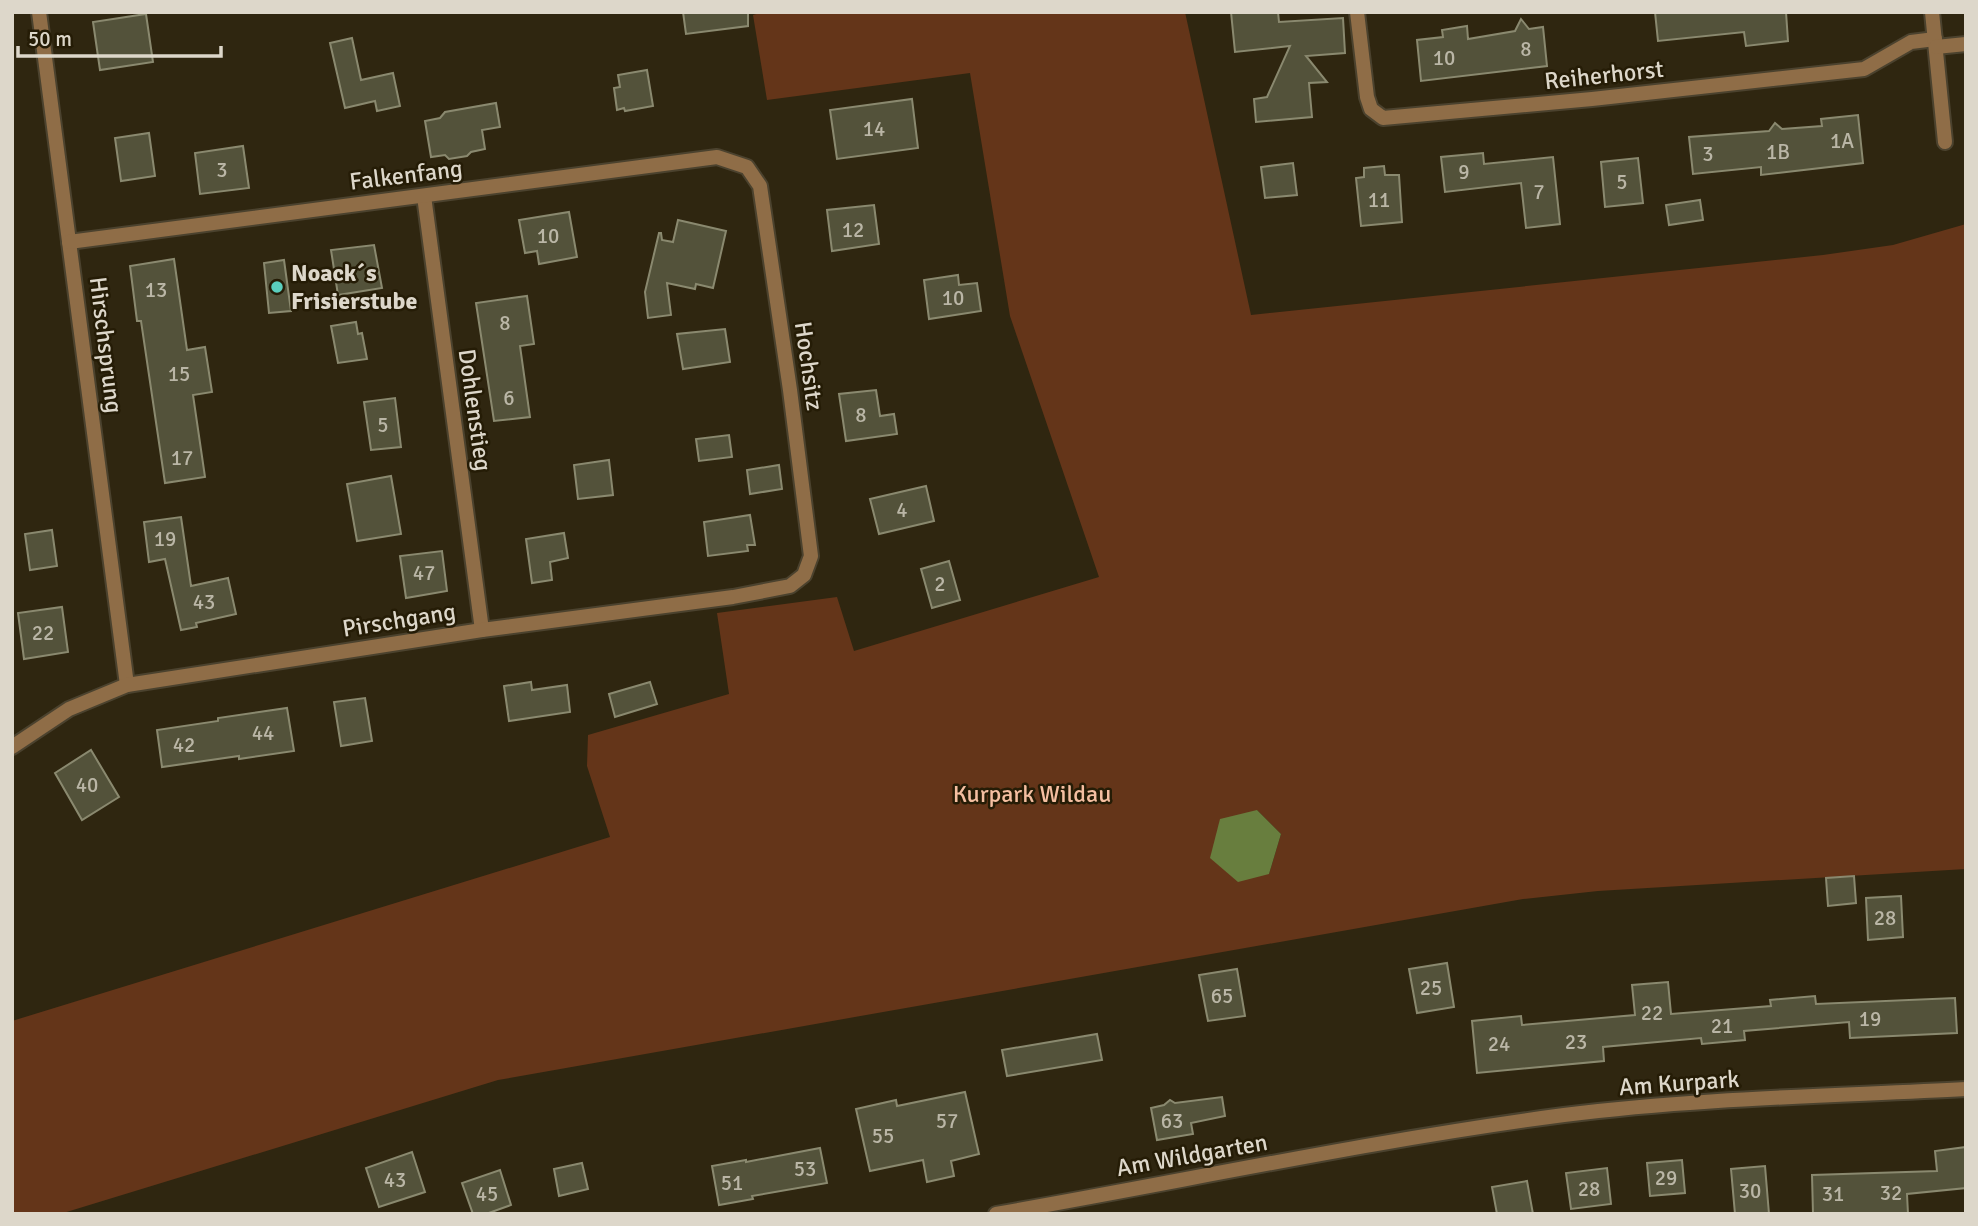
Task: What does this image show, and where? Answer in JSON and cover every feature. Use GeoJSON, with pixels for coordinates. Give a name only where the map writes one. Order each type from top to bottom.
{"type":"FeatureCollection","features":[{"type":"Feature","properties":{"kind":"street","name":"Hirschsprung"},"geometry":{"type":"LineString","coordinates":[[39,12],[127,685]]}},
{"type":"Feature","properties":{"kind":"street","name":"Reiherhorst"},"geometry":{"type":"LineString","coordinates":[[1357,12],[1367,97],[1376,115],[1384,118],[1479,111],[1864,69],[1911,42],[1935,43]]}},
{"type":"Feature","properties":{"kind":"street"},"geometry":{"type":"LineString","coordinates":[[1932,12],[1945,142]]}},
{"type":"Feature","properties":{"kind":"street"},"geometry":{"type":"LineString","coordinates":[[1935,43],[1966,44]]}},
{"type":"Feature","properties":{"kind":"street","name":"Falkenfang"},"geometry":{"type":"LineString","coordinates":[[69,242],[717,157],[747,167]]}},
{"type":"Feature","properties":{"kind":"street","name":"Hochsitz"},"geometry":{"type":"LineString","coordinates":[[747,167],[760,186],[790,390],[811,556],[804,575]]}},
{"type":"Feature","properties":{"kind":"street","name":"Dohlenstieg"},"geometry":{"type":"LineString","coordinates":[[424,196],[482,631]]}},
{"type":"Feature","properties":{"kind":"street","name":"Pirschgang"},"geometry":{"type":"LineString","coordinates":[[12,747],[69,709],[127,685],[482,631],[733,597],[790,586],[804,575]]}},
{"type":"Feature","properties":{"kind":"street","name":"Am Kurpark"},"geometry":{"type":"LineString","coordinates":[[1397,1142],[1566,1115],[1640,1107],[1966,1089]]}},
{"type":"Feature","properties":{"kind":"street","name":"Am Wildgarten"},"geometry":{"type":"LineString","coordinates":[[996,1214],[1397,1142]]}},
{"type":"Feature","properties":{"kind":"green space","name":"Kurpark Wildau"},"geometry":{"type":"Polygon","coordinates":[[[763,12],[1185,12],[1251,315],[1823,255],[1893,245],[1966,224],[1966,869],[1598,891],[1523,899],[498,1080],[60,1214],[12,1214],[12,1021],[610,837],[587,766],[588,735],[729,694],[717,613],[837,597],[854,651],[1099,577],[1010,316],[970,73],[767,100],[753,15],[763,12]],[[1257,810],[1269,874],[1281,834],[1257,810]]]}},
{"type":"Feature","properties":{"kind":"shaded area"},"geometry":{"type":"Polygon","coordinates":[[[1257,810],[1281,834],[1269,874],[1238,882],[1210,858],[1220,819],[1257,810]]]}},
{"type":"Feature","properties":{"kind":"building"},"geometry":{"type":"Polygon","coordinates":[[[683,12],[748,12],[748,26],[686,34],[683,12]]]}},
{"type":"Feature","properties":{"kind":"building"},"geometry":{"type":"Polygon","coordinates":[[[1231,12],[1278,12],[1279,22],[1343,18],[1345,53],[1306,56],[1327,82],[1309,83],[1312,117],[1256,122],[1254,99],[1267,97],[1290,46],[1235,52],[1231,12]]]}},
{"type":"Feature","properties":{"kind":"building"},"geometry":{"type":"Polygon","coordinates":[[[1655,12],[1786,12],[1788,41],[1746,46],[1744,32],[1658,41],[1655,12]]]}},
{"type":"Feature","properties":{"kind":"building"},"geometry":{"type":"Polygon","coordinates":[[[146,14],[153,62],[100,70],[93,22],[146,14]]]}},
{"type":"Feature","properties":{"kind":"building"},"geometry":{"type":"Polygon","coordinates":[[[1521,19],[1529,29],[1543,27],[1547,66],[1421,81],[1417,40],[1443,37],[1442,30],[1467,26],[1468,39],[1515,31],[1521,19]]]}},
{"type":"Feature","properties":{"kind":"building"},"geometry":{"type":"Polygon","coordinates":[[[352,38],[361,80],[393,73],[400,106],[377,111],[375,101],[345,108],[330,43],[352,38]]]}},
{"type":"Feature","properties":{"kind":"building"},"geometry":{"type":"Polygon","coordinates":[[[647,70],[653,106],[617,110],[614,88],[620,87],[618,75],[647,70]]]}},
{"type":"Feature","properties":{"kind":"building"},"geometry":{"type":"Polygon","coordinates":[[[912,99],[918,148],[837,159],[830,110],[912,99]]]}},
{"type":"Feature","properties":{"kind":"building"},"geometry":{"type":"Polygon","coordinates":[[[496,103],[500,127],[482,130],[485,149],[449,159],[445,155],[431,157],[425,121],[440,118],[445,112],[496,103]]]}},
{"type":"Feature","properties":{"kind":"building"},"geometry":{"type":"Polygon","coordinates":[[[1858,115],[1863,163],[1761,175],[1761,167],[1693,174],[1689,137],[1769,131],[1775,123],[1782,129],[1822,126],[1821,119],[1858,115]]]}},
{"type":"Feature","properties":{"kind":"building"},"geometry":{"type":"Polygon","coordinates":[[[149,133],[155,176],[121,181],[115,138],[149,133]]]}},
{"type":"Feature","properties":{"kind":"building"},"geometry":{"type":"Polygon","coordinates":[[[243,146],[249,188],[200,194],[195,153],[243,146]]]}},
{"type":"Feature","properties":{"kind":"building"},"geometry":{"type":"Polygon","coordinates":[[[1483,153],[1484,164],[1553,157],[1560,224],[1526,228],[1521,183],[1445,192],[1441,157],[1483,153]]]}},
{"type":"Feature","properties":{"kind":"building"},"geometry":{"type":"Polygon","coordinates":[[[1638,158],[1643,203],[1605,207],[1601,162],[1638,158]]]}},
{"type":"Feature","properties":{"kind":"building"},"geometry":{"type":"Polygon","coordinates":[[[1293,163],[1297,195],[1265,198],[1261,167],[1293,163]]]}},
{"type":"Feature","properties":{"kind":"building"},"geometry":{"type":"Polygon","coordinates":[[[1384,166],[1385,175],[1399,175],[1402,222],[1361,226],[1356,178],[1364,177],[1364,168],[1384,166]]]}},
{"type":"Feature","properties":{"kind":"building"},"geometry":{"type":"Polygon","coordinates":[[[1700,200],[1703,220],[1669,225],[1666,205],[1700,200]]]}},
{"type":"Feature","properties":{"kind":"building"},"geometry":{"type":"Polygon","coordinates":[[[874,205],[879,244],[832,251],[827,210],[874,205]]]}},
{"type":"Feature","properties":{"kind":"building"},"geometry":{"type":"Polygon","coordinates":[[[569,212],[577,257],[539,264],[537,251],[525,253],[519,220],[569,212]]]}},
{"type":"Feature","properties":{"kind":"building"},"geometry":{"type":"Polygon","coordinates":[[[678,220],[726,231],[713,288],[696,284],[695,289],[667,283],[671,315],[648,318],[645,292],[659,233],[662,240],[673,242],[678,220]]]}},
{"type":"Feature","properties":{"kind":"building"},"geometry":{"type":"Polygon","coordinates":[[[374,245],[382,288],[338,295],[331,250],[374,245]]]}},
{"type":"Feature","properties":{"kind":"building"},"geometry":{"type":"Polygon","coordinates":[[[174,259],[187,350],[205,347],[212,392],[193,395],[205,477],[165,483],[141,321],[137,321],[130,266],[174,259]]]}},
{"type":"Feature","properties":{"kind":"building","name":"Noack´s Frisierstube"},"geometry":{"type":"Polygon","coordinates":[[[284,260],[291,311],[269,313],[264,263],[284,260]]]}},
{"type":"Feature","properties":{"kind":"building"},"geometry":{"type":"Polygon","coordinates":[[[958,275],[959,285],[977,283],[981,311],[929,319],[924,280],[958,275]]]}},
{"type":"Feature","properties":{"kind":"building"},"geometry":{"type":"Polygon","coordinates":[[[527,296],[534,344],[520,346],[530,417],[494,421],[476,303],[527,296]]]}},
{"type":"Feature","properties":{"kind":"building"},"geometry":{"type":"Polygon","coordinates":[[[356,322],[358,334],[362,333],[367,359],[338,363],[331,326],[356,322]]]}},
{"type":"Feature","properties":{"kind":"building"},"geometry":{"type":"Polygon","coordinates":[[[725,329],[730,362],[683,369],[677,334],[725,329]]]}},
{"type":"Feature","properties":{"kind":"building"},"geometry":{"type":"Polygon","coordinates":[[[876,390],[880,416],[894,414],[897,434],[846,441],[839,394],[876,390]]]}},
{"type":"Feature","properties":{"kind":"building"},"geometry":{"type":"Polygon","coordinates":[[[395,398],[401,447],[371,450],[364,402],[395,398]]]}},
{"type":"Feature","properties":{"kind":"building"},"geometry":{"type":"Polygon","coordinates":[[[729,435],[732,457],[699,461],[696,439],[729,435]]]}},
{"type":"Feature","properties":{"kind":"building"},"geometry":{"type":"Polygon","coordinates":[[[609,460],[613,495],[578,499],[574,465],[609,460]]]}},
{"type":"Feature","properties":{"kind":"building"},"geometry":{"type":"Polygon","coordinates":[[[779,465],[782,489],[750,494],[747,470],[779,465]]]}},
{"type":"Feature","properties":{"kind":"building"},"geometry":{"type":"Polygon","coordinates":[[[391,476],[401,534],[357,541],[347,484],[391,476]]]}},
{"type":"Feature","properties":{"kind":"building"},"geometry":{"type":"Polygon","coordinates":[[[926,486],[934,521],[879,534],[870,499],[926,486]]]}},
{"type":"Feature","properties":{"kind":"building"},"geometry":{"type":"Polygon","coordinates":[[[750,515],[755,545],[747,545],[748,551],[708,556],[704,522],[750,515]]]}},
{"type":"Feature","properties":{"kind":"building"},"geometry":{"type":"Polygon","coordinates":[[[181,517],[191,586],[228,578],[236,614],[196,623],[197,627],[181,630],[165,559],[149,562],[144,522],[181,517]]]}},
{"type":"Feature","properties":{"kind":"building"},"geometry":{"type":"Polygon","coordinates":[[[52,530],[57,566],[30,570],[25,534],[52,530]]]}},
{"type":"Feature","properties":{"kind":"building"},"geometry":{"type":"Polygon","coordinates":[[[564,533],[568,558],[550,562],[552,580],[532,583],[526,539],[564,533]]]}},
{"type":"Feature","properties":{"kind":"building"},"geometry":{"type":"Polygon","coordinates":[[[442,551],[447,591],[406,598],[400,556],[442,551]]]}},
{"type":"Feature","properties":{"kind":"building"},"geometry":{"type":"Polygon","coordinates":[[[949,561],[960,600],[932,608],[921,569],[949,561]]]}},
{"type":"Feature","properties":{"kind":"building"},"geometry":{"type":"Polygon","coordinates":[[[62,607],[68,652],[24,659],[18,613],[62,607]]]}},
{"type":"Feature","properties":{"kind":"building"},"geometry":{"type":"Polygon","coordinates":[[[531,682],[532,690],[567,685],[570,712],[509,721],[504,686],[531,682]]]}},
{"type":"Feature","properties":{"kind":"building"},"geometry":{"type":"Polygon","coordinates":[[[650,682],[657,704],[615,717],[609,694],[650,682]]]}},
{"type":"Feature","properties":{"kind":"building"},"geometry":{"type":"Polygon","coordinates":[[[365,698],[372,741],[341,746],[334,702],[365,698]]]}},
{"type":"Feature","properties":{"kind":"building"},"geometry":{"type":"Polygon","coordinates":[[[287,708],[294,751],[162,767],[157,730],[287,708]]]}},
{"type":"Feature","properties":{"kind":"building"},"geometry":{"type":"Polygon","coordinates":[[[91,750],[119,797],[82,820],[55,773],[91,750]]]}},
{"type":"Feature","properties":{"kind":"building"},"geometry":{"type":"Polygon","coordinates":[[[1854,876],[1856,903],[1828,906],[1826,878],[1854,876]]]}},
{"type":"Feature","properties":{"kind":"building"},"geometry":{"type":"Polygon","coordinates":[[[1901,896],[1903,937],[1868,940],[1866,898],[1901,896]]]}},
{"type":"Feature","properties":{"kind":"building"},"geometry":{"type":"Polygon","coordinates":[[[1447,963],[1454,1007],[1417,1013],[1409,969],[1447,963]]]}},
{"type":"Feature","properties":{"kind":"building"},"geometry":{"type":"Polygon","coordinates":[[[1237,969],[1245,1016],[1208,1021],[1199,975],[1237,969]]]}},
{"type":"Feature","properties":{"kind":"building"},"geometry":{"type":"Polygon","coordinates":[[[1668,982],[1671,1014],[1771,1006],[1770,1000],[1815,996],[1816,1004],[1955,998],[1957,1033],[1850,1038],[1849,1022],[1744,1031],[1745,1040],[1702,1044],[1701,1038],[1603,1047],[1604,1061],[1477,1073],[1472,1021],[1521,1016],[1522,1025],[1635,1015],[1632,985],[1668,982]]]}},
{"type":"Feature","properties":{"kind":"building"},"geometry":{"type":"Polygon","coordinates":[[[1097,1034],[1102,1060],[1007,1076],[1002,1050],[1097,1034]]]}},
{"type":"Feature","properties":{"kind":"building"},"geometry":{"type":"Polygon","coordinates":[[[965,1092],[979,1154],[951,1161],[954,1176],[927,1182],[923,1160],[870,1171],[856,1109],[896,1100],[897,1106],[965,1092]]]}},
{"type":"Feature","properties":{"kind":"building"},"geometry":{"type":"Polygon","coordinates":[[[1222,1097],[1225,1116],[1191,1123],[1193,1134],[1157,1140],[1151,1108],[1164,1105],[1170,1100],[1175,1103],[1222,1097]]]}},
{"type":"Feature","properties":{"kind":"building"},"geometry":{"type":"Polygon","coordinates":[[[1966,1147],[1966,1188],[1907,1194],[1908,1214],[1813,1214],[1812,1175],[1937,1171],[1935,1151],[1966,1147]]]}},
{"type":"Feature","properties":{"kind":"building"},"geometry":{"type":"Polygon","coordinates":[[[820,1148],[827,1183],[752,1196],[753,1199],[719,1205],[712,1166],[820,1148]]]}},
{"type":"Feature","properties":{"kind":"building"},"geometry":{"type":"Polygon","coordinates":[[[412,1152],[425,1192],[379,1207],[366,1168],[412,1152]]]}},
{"type":"Feature","properties":{"kind":"building"},"geometry":{"type":"Polygon","coordinates":[[[1682,1160],[1685,1193],[1650,1196],[1647,1163],[1682,1160]]]}},
{"type":"Feature","properties":{"kind":"building"},"geometry":{"type":"Polygon","coordinates":[[[582,1163],[588,1189],[559,1196],[554,1169],[582,1163]]]}},
{"type":"Feature","properties":{"kind":"building"},"geometry":{"type":"Polygon","coordinates":[[[1765,1166],[1769,1214],[1735,1214],[1731,1169],[1765,1166]]]}},
{"type":"Feature","properties":{"kind":"building"},"geometry":{"type":"Polygon","coordinates":[[[1607,1168],[1611,1204],[1571,1209],[1566,1173],[1607,1168]]]}},
{"type":"Feature","properties":{"kind":"building"},"geometry":{"type":"Polygon","coordinates":[[[500,1170],[511,1205],[486,1214],[473,1214],[462,1183],[500,1170]]]}},
{"type":"Feature","properties":{"kind":"building"},"geometry":{"type":"Polygon","coordinates":[[[1527,1181],[1533,1214],[1497,1214],[1492,1187],[1527,1181]]]}},
{"type":"Feature","properties":{"kind":"place","name":"Noack´s Frisierstube"},"geometry":{"type":"Point","coordinates":[277,287]}}]}
